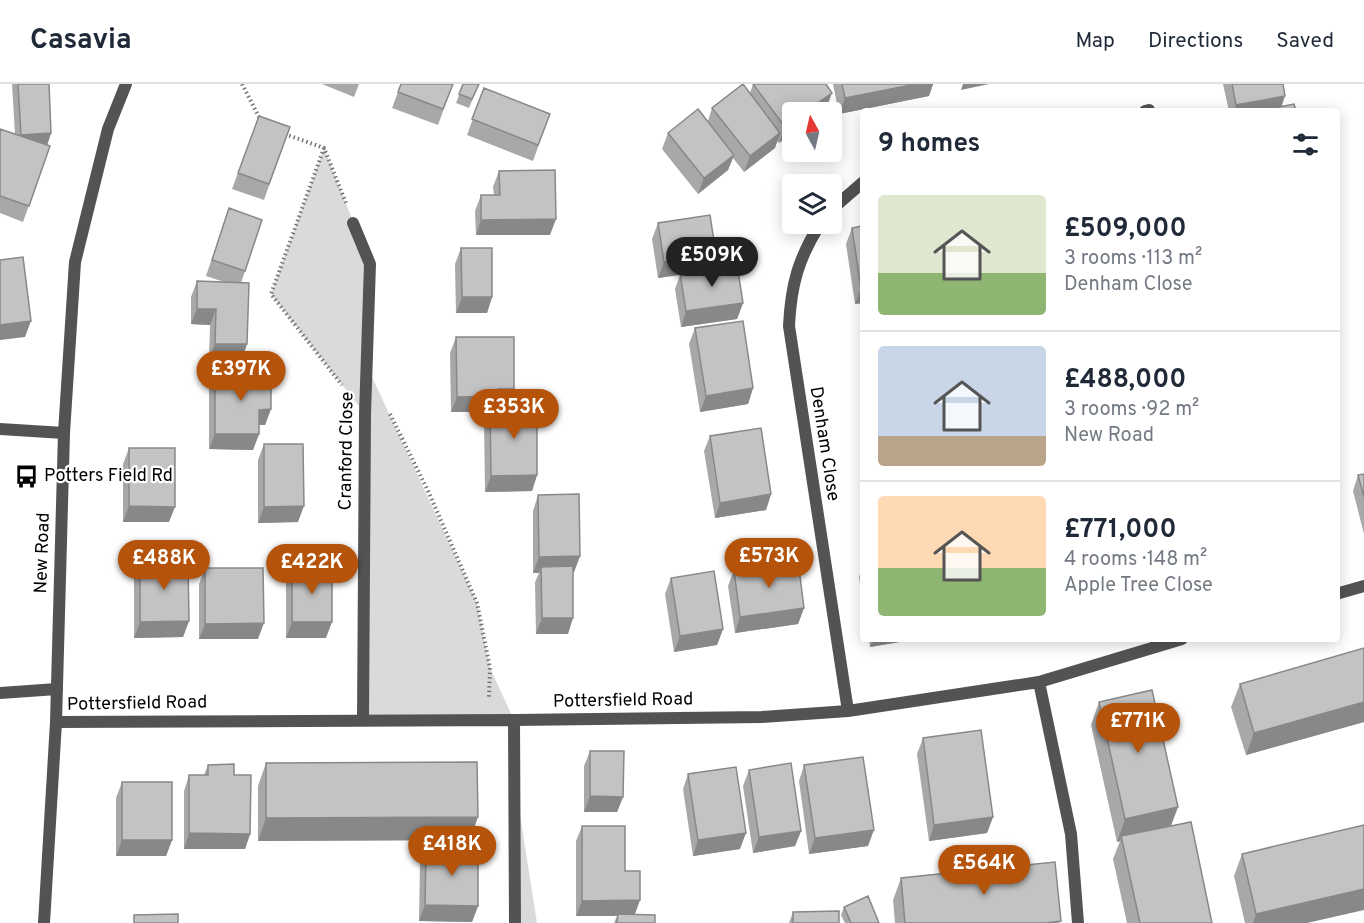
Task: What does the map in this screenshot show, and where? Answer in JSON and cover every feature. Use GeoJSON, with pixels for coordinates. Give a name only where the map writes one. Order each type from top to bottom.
{"type":"FeatureCollection","features":[{"type":"Feature","properties":{"kind":"street","name":"New Road"},"geometry":{"type":"LineString","coordinates":[[44,923],[56,722],[64,433],[75,262],[108,129],[126,84]]}},
{"type":"Feature","properties":{"kind":"street"},"geometry":{"type":"LineString","coordinates":[[842,200],[860,185]]}},
{"type":"Feature","properties":{"kind":"street","name":"Cranford Close"},"geometry":{"type":"LineString","coordinates":[[353,223],[370,264],[365,414],[363,720]]}},
{"type":"Feature","properties":{"kind":"street","name":"Denham Close"},"geometry":{"type":"LineString","coordinates":[[814,234],[806,246],[796,272],[790,298],[789,326],[848,711]]}},
{"type":"Feature","properties":{"kind":"street"},"geometry":{"type":"LineString","coordinates":[[0,429],[64,433]]}},
{"type":"Feature","properties":{"kind":"street"},"geometry":{"type":"LineString","coordinates":[[1340,593],[1364,585]]}},
{"type":"Feature","properties":{"kind":"street","name":"Pottersfield Road"},"geometry":{"type":"LineString","coordinates":[[56,722],[762,717],[848,711],[1039,682],[1172,642]]}},
{"type":"Feature","properties":{"kind":"street"},"geometry":{"type":"LineString","coordinates":[[1039,682],[1071,834],[1078,923]]}},
{"type":"Feature","properties":{"kind":"street"},"geometry":{"type":"LineString","coordinates":[[0,693],[57,689]]}},
{"type":"Feature","properties":{"kind":"street"},"geometry":{"type":"LineString","coordinates":[[514,720],[515,923]]}},
{"type":"Feature","properties":{"kind":"path"},"geometry":{"type":"LineString","coordinates":[[242,84],[263,126]]}},
{"type":"Feature","properties":{"kind":"path"},"geometry":{"type":"LineString","coordinates":[[284,133],[324,148],[353,223]]}},
{"type":"Feature","properties":{"kind":"path"},"geometry":{"type":"LineString","coordinates":[[324,148],[271,294],[365,414]]}},
{"type":"Feature","properties":{"kind":"path"},"geometry":{"type":"LineString","coordinates":[[387,409],[429,494],[477,603],[490,668],[489,720]]}},
{"type":"Feature","properties":{"kind":"shaded area"},"geometry":{"type":"Polygon","coordinates":[[[324,148],[370,264],[367,366],[477,603],[490,668],[514,720],[363,720],[365,414],[271,294],[324,148]]]}},
{"type":"Feature","properties":{"kind":"shaded area"},"geometry":{"type":"Polygon","coordinates":[[[514,776],[537,923],[515,923],[514,776]]]}},
{"type":"Feature","properties":{"kind":"building"},"geometry":{"type":"Polygon","coordinates":[[[18,84],[49,84],[51,133],[21,135],[18,84]]]}},
{"type":"Feature","properties":{"kind":"building"},"geometry":{"type":"Polygon","coordinates":[[[401,84],[453,84],[443,109],[398,92],[401,84]]]}},
{"type":"Feature","properties":{"kind":"building"},"geometry":{"type":"Polygon","coordinates":[[[463,84],[479,84],[472,99],[459,94],[463,84]]]}},
{"type":"Feature","properties":{"kind":"building"},"geometry":{"type":"Polygon","coordinates":[[[743,84],[780,133],[750,156],[712,108],[743,84]]]}},
{"type":"Feature","properties":{"kind":"building"},"geometry":{"type":"Polygon","coordinates":[[[753,84],[826,84],[832,93],[819,102],[782,102],[782,123],[753,84]]]}},
{"type":"Feature","properties":{"kind":"building"},"geometry":{"type":"Polygon","coordinates":[[[842,84],[916,84],[845,98],[842,84]]]}},
{"type":"Feature","properties":{"kind":"building"},"geometry":{"type":"Polygon","coordinates":[[[1232,84],[1283,84],[1285,96],[1236,105],[1232,84]]]}},
{"type":"Feature","properties":{"kind":"building"},"geometry":{"type":"Polygon","coordinates":[[[484,88],[550,114],[538,145],[472,119],[484,88]]]}},
{"type":"Feature","properties":{"kind":"building"},"geometry":{"type":"Polygon","coordinates":[[[1294,104],[1295,108],[1273,108],[1294,104]]]}},
{"type":"Feature","properties":{"kind":"building"},"geometry":{"type":"Polygon","coordinates":[[[698,109],[734,155],[704,178],[668,133],[698,109]]]}},
{"type":"Feature","properties":{"kind":"building"},"geometry":{"type":"Polygon","coordinates":[[[259,116],[290,127],[269,184],[238,173],[259,116]]]}},
{"type":"Feature","properties":{"kind":"building"},"geometry":{"type":"Polygon","coordinates":[[[0,129],[50,146],[29,206],[0,196],[0,129]]]}},
{"type":"Feature","properties":{"kind":"building"},"geometry":{"type":"Polygon","coordinates":[[[555,170],[556,219],[481,220],[481,195],[500,195],[499,171],[555,170]]]}},
{"type":"Feature","properties":{"kind":"building"},"geometry":{"type":"Polygon","coordinates":[[[229,208],[262,220],[245,271],[212,260],[229,208]]]}},
{"type":"Feature","properties":{"kind":"building"},"geometry":{"type":"Polygon","coordinates":[[[710,215],[716,254],[664,262],[658,223],[710,215]]]}},
{"type":"Feature","properties":{"kind":"building"},"geometry":{"type":"Polygon","coordinates":[[[860,226],[860,281],[852,228],[860,226]]]}},
{"type":"Feature","properties":{"kind":"building"},"geometry":{"type":"Polygon","coordinates":[[[461,248],[492,248],[492,297],[462,297],[461,248]]]}},
{"type":"Feature","properties":{"kind":"building"},"geometry":{"type":"Polygon","coordinates":[[[23,257],[31,321],[0,325],[0,260],[23,257]]]}},
{"type":"Feature","properties":{"kind":"building"},"geometry":{"type":"Polygon","coordinates":[[[737,264],[743,303],[686,311],[680,273],[737,264]]]}},
{"type":"Feature","properties":{"kind":"building"},"geometry":{"type":"Polygon","coordinates":[[[197,281],[249,283],[247,344],[215,344],[216,309],[197,309],[197,281]]]}},
{"type":"Feature","properties":{"kind":"building"},"geometry":{"type":"Polygon","coordinates":[[[743,321],[753,388],[706,396],[695,328],[743,321]]]}},
{"type":"Feature","properties":{"kind":"building"},"geometry":{"type":"Polygon","coordinates":[[[456,337],[514,337],[514,389],[498,389],[498,396],[457,397],[456,337]]]}},
{"type":"Feature","properties":{"kind":"building"},"geometry":{"type":"Polygon","coordinates":[[[215,372],[271,373],[271,409],[259,410],[259,434],[215,434],[215,372]]]}},
{"type":"Feature","properties":{"kind":"building"},"geometry":{"type":"Polygon","coordinates":[[[490,405],[537,405],[537,475],[491,476],[490,405]]]}},
{"type":"Feature","properties":{"kind":"building"},"geometry":{"type":"Polygon","coordinates":[[[761,428],[771,494],[720,503],[710,436],[761,428]]]}},
{"type":"Feature","properties":{"kind":"building"},"geometry":{"type":"Polygon","coordinates":[[[264,444],[303,444],[304,506],[264,507],[264,444]]]}},
{"type":"Feature","properties":{"kind":"building"},"geometry":{"type":"Polygon","coordinates":[[[129,448],[175,448],[175,507],[129,506],[129,448]]]}},
{"type":"Feature","properties":{"kind":"building"},"geometry":{"type":"Polygon","coordinates":[[[1364,474],[1364,497],[1358,475],[1364,474]]]}},
{"type":"Feature","properties":{"kind":"building"},"geometry":{"type":"Polygon","coordinates":[[[579,494],[580,556],[539,557],[538,495],[579,494]]]}},
{"type":"Feature","properties":{"kind":"building"},"geometry":{"type":"Polygon","coordinates":[[[188,560],[189,621],[140,622],[140,561],[188,560]]]}},
{"type":"Feature","properties":{"kind":"building"},"geometry":{"type":"Polygon","coordinates":[[[798,561],[804,608],[740,617],[734,570],[798,561]]]}},
{"type":"Feature","properties":{"kind":"building"},"geometry":{"type":"Polygon","coordinates":[[[573,566],[573,618],[542,618],[541,567],[573,566]]]}},
{"type":"Feature","properties":{"kind":"building"},"geometry":{"type":"Polygon","coordinates":[[[205,568],[263,568],[264,623],[205,624],[205,568]]]}},
{"type":"Feature","properties":{"kind":"building"},"geometry":{"type":"Polygon","coordinates":[[[292,568],[332,568],[332,622],[292,622],[292,568]]]}},
{"type":"Feature","properties":{"kind":"building"},"geometry":{"type":"Polygon","coordinates":[[[714,571],[723,629],[680,636],[671,578],[714,571]]]}},
{"type":"Feature","properties":{"kind":"building"},"geometry":{"type":"Polygon","coordinates":[[[1364,648],[1364,702],[1254,733],[1240,684],[1364,648]]]}},
{"type":"Feature","properties":{"kind":"building"},"geometry":{"type":"Polygon","coordinates":[[[1152,690],[1178,807],[1125,819],[1099,702],[1152,690]]]}},
{"type":"Feature","properties":{"kind":"building"},"geometry":{"type":"Polygon","coordinates":[[[981,730],[993,817],[934,825],[923,738],[981,730]]]}},
{"type":"Feature","properties":{"kind":"building"},"geometry":{"type":"Polygon","coordinates":[[[590,751],[624,751],[623,797],[590,796],[590,751]]]}},
{"type":"Feature","properties":{"kind":"building"},"geometry":{"type":"Polygon","coordinates":[[[863,757],[874,830],[815,838],[804,765],[863,757]]]}},
{"type":"Feature","properties":{"kind":"building"},"geometry":{"type":"Polygon","coordinates":[[[477,762],[478,817],[266,818],[266,763],[477,762]]]}},
{"type":"Feature","properties":{"kind":"building"},"geometry":{"type":"Polygon","coordinates":[[[791,763],[801,831],[759,837],[749,770],[791,763]]]}},
{"type":"Feature","properties":{"kind":"building"},"geometry":{"type":"Polygon","coordinates":[[[234,764],[234,775],[251,775],[250,834],[189,833],[189,775],[208,775],[208,765],[234,764]]]}},
{"type":"Feature","properties":{"kind":"building"},"geometry":{"type":"Polygon","coordinates":[[[736,767],[746,833],[698,840],[688,774],[736,767]]]}},
{"type":"Feature","properties":{"kind":"building"},"geometry":{"type":"Polygon","coordinates":[[[122,782],[172,782],[172,840],[122,840],[122,782]]]}},
{"type":"Feature","properties":{"kind":"building"},"geometry":{"type":"Polygon","coordinates":[[[1191,822],[1212,923],[1140,923],[1121,836],[1191,822]]]}},
{"type":"Feature","properties":{"kind":"building"},"geometry":{"type":"Polygon","coordinates":[[[1364,825],[1364,889],[1256,914],[1242,854],[1364,825]]]}},
{"type":"Feature","properties":{"kind":"building"},"geometry":{"type":"Polygon","coordinates":[[[582,826],[625,826],[625,871],[640,871],[640,900],[582,901],[582,826]]]}},
{"type":"Feature","properties":{"kind":"building"},"geometry":{"type":"Polygon","coordinates":[[[426,847],[478,848],[478,906],[425,905],[426,847]]]}},
{"type":"Feature","properties":{"kind":"building"},"geometry":{"type":"Polygon","coordinates":[[[1055,862],[1061,921],[1046,923],[905,923],[901,878],[1055,862]]]}},
{"type":"Feature","properties":{"kind":"building"},"geometry":{"type":"Polygon","coordinates":[[[868,896],[879,923],[851,923],[844,907],[868,896]]]}},
{"type":"Feature","properties":{"kind":"building"},"geometry":{"type":"Polygon","coordinates":[[[839,911],[839,923],[793,923],[793,912],[839,911]]]}},
{"type":"Feature","properties":{"kind":"building"},"geometry":{"type":"Polygon","coordinates":[[[178,914],[178,923],[134,923],[134,915],[178,914]]]}},
{"type":"Feature","properties":{"kind":"building"},"geometry":{"type":"Polygon","coordinates":[[[618,914],[655,915],[655,923],[617,923],[618,914]]]}},
{"type":"Feature","properties":{"kind":"place","name":"Potters Field Rd"},"geometry":{"type":"Point","coordinates":[26,476]}}]}
